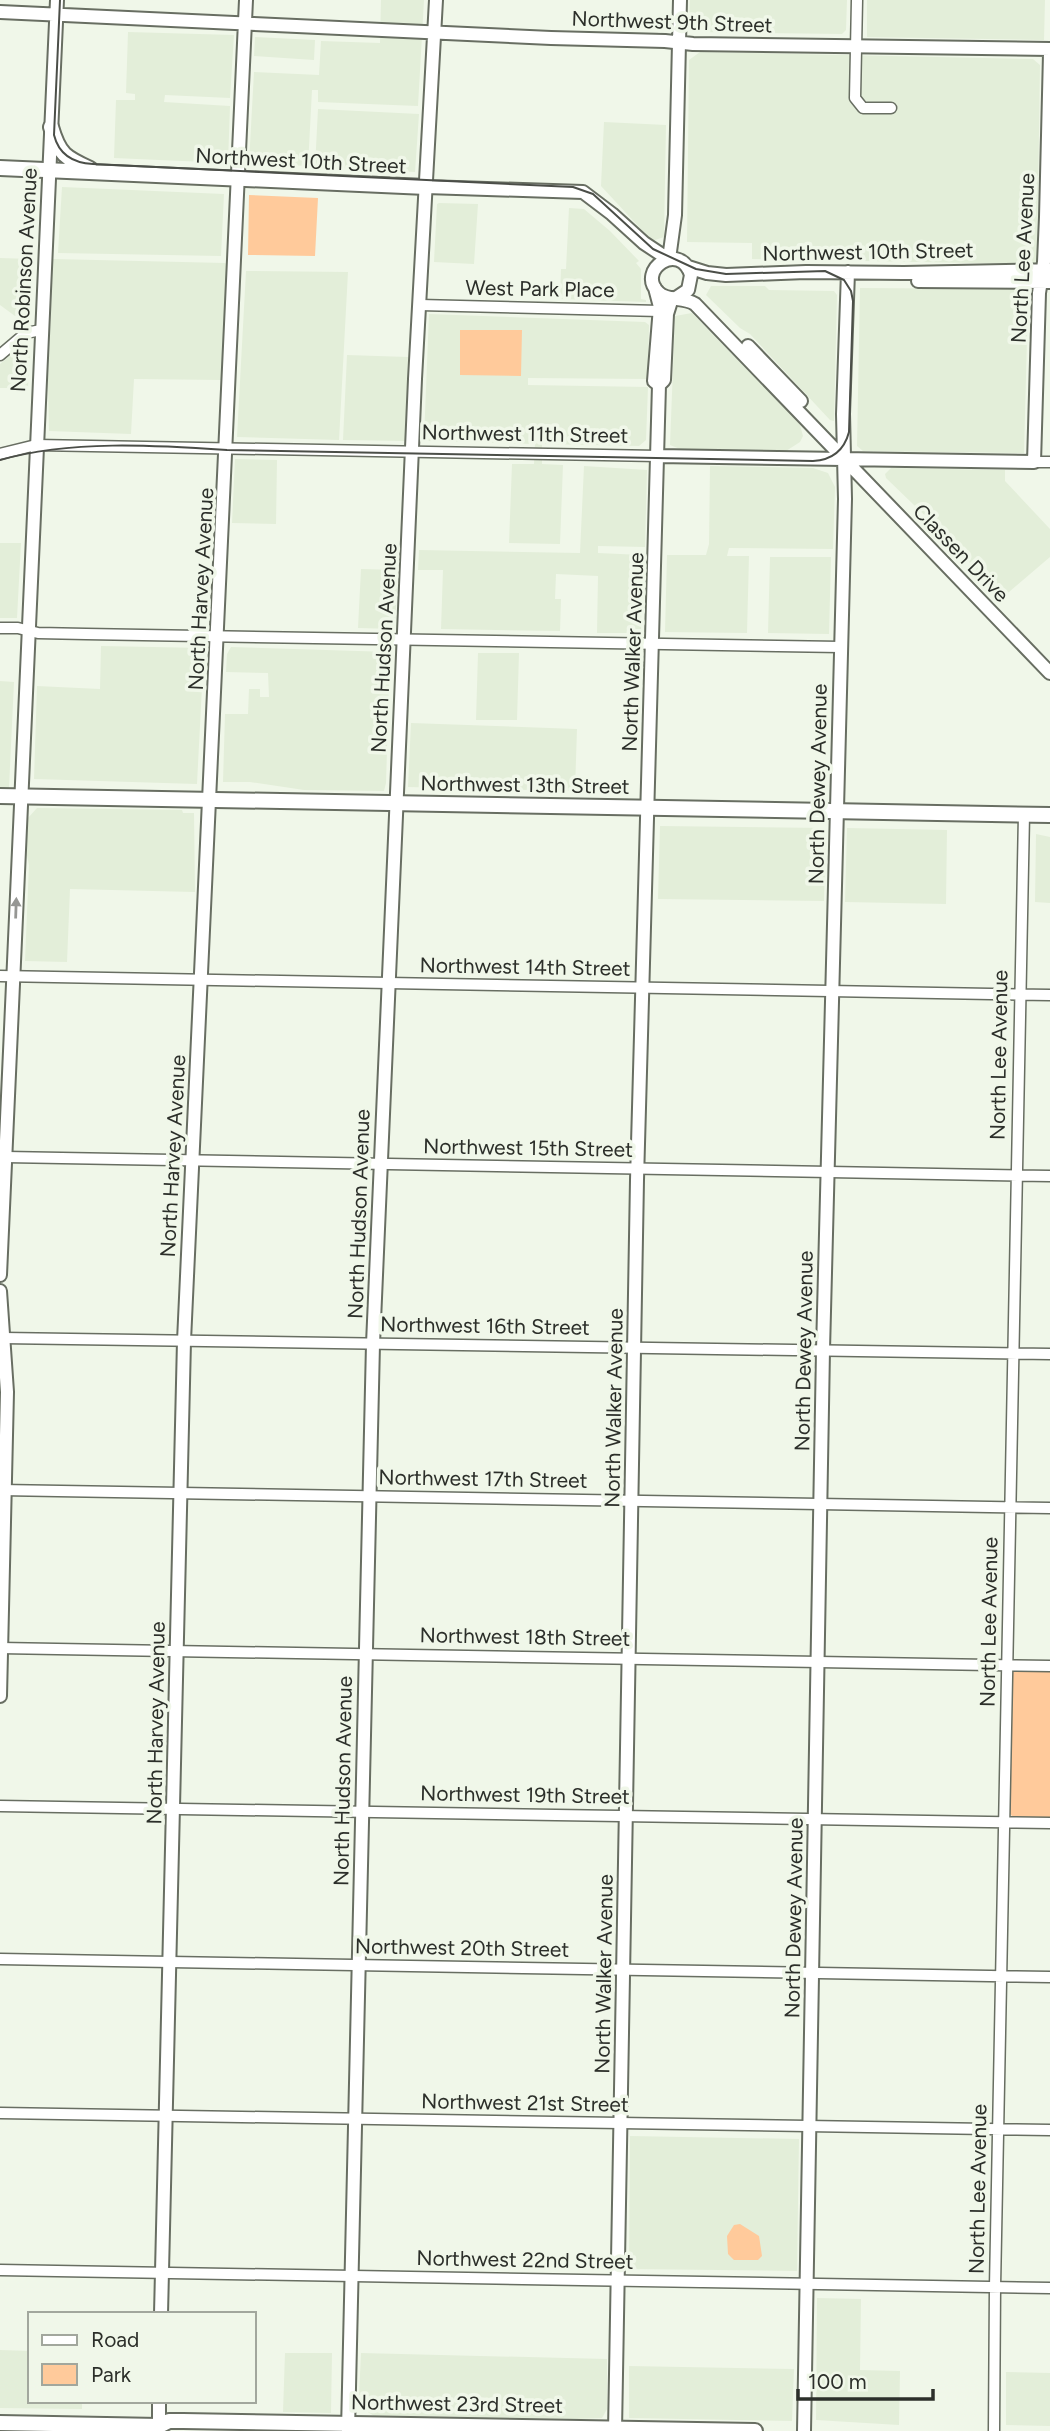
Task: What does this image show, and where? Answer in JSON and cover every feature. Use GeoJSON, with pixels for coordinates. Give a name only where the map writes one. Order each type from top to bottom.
{"type":"FeatureCollection","features":[{"type":"Feature","properties":{"kind":"main road"},"geometry":{"type":"LineString","coordinates":[[51,127],[62,154],[98,173]]}},
{"type":"Feature","properties":{"kind":"main road","name":"Northwest 10th Street"},"geometry":{"type":"LineString","coordinates":[[0,168],[426,187]]}},
{"type":"Feature","properties":{"kind":"main road","name":"Northwest 13th Street"},"geometry":{"type":"LineString","coordinates":[[0,796],[1050,815]]}},
{"type":"Feature","properties":{"kind":"main road","name":"Northwest 23rd Street"},"geometry":{"type":"LineString","coordinates":[[0,2423],[162,2429],[169,2421],[348,2427],[755,2431]]}},
{"type":"Feature","properties":{"kind":"street","name":"North Robinson Avenue"},"geometry":{"type":"LineString","coordinates":[[0,1275],[6,1157],[3,1142],[6,976],[20,796],[57,0]]}},
{"type":"Feature","properties":{"kind":"street","name":"North Harvey Avenue"},"geometry":{"type":"LineString","coordinates":[[161,2312],[184,1341],[246,0]]}},
{"type":"Feature","properties":{"kind":"street","name":"North Hudson Avenue"},"geometry":{"type":"LineString","coordinates":[[348,2427],[373,1344],[412,452],[436,0]]}},
{"type":"Feature","properties":{"kind":"street"},"geometry":{"type":"LineString","coordinates":[[668,259],[675,215],[680,0]]}},
{"type":"Feature","properties":{"kind":"street"},"geometry":{"type":"LineString","coordinates":[[857,0],[855,98],[863,108],[891,108]]}},
{"type":"Feature","properties":{"kind":"street","name":"Northwest 9th Street"},"geometry":{"type":"LineString","coordinates":[[0,12],[679,42],[1050,49]]}},
{"type":"Feature","properties":{"kind":"street","name":"North Lee Avenue"},"geometry":{"type":"LineString","coordinates":[[1034,463],[1046,276],[1050,54]]}},
{"type":"Feature","properties":{"kind":"street","name":"Northwest 10th Street"},"geometry":{"type":"LineString","coordinates":[[426,187],[583,192],[643,243],[668,259]]}},
{"type":"Feature","properties":{"kind":"street","name":"Northwest 10th Street"},"geometry":{"type":"LineString","coordinates":[[598,202],[645,256],[654,283]]}},
{"type":"Feature","properties":{"kind":"street"},"geometry":{"type":"LineString","coordinates":[[675,215],[680,251],[687,266],[691,275],[690,285],[682,295],[674,298],[661,295],[654,283],[656,267],[668,259],[678,260],[687,266]]}},
{"type":"Feature","properties":{"kind":"street","name":"Northwest 10th Street"},"geometry":{"type":"LineString","coordinates":[[687,266],[707,273],[726,275],[1046,276]]}},
{"type":"Feature","properties":{"kind":"street","name":"Northwest 10th Street"},"geometry":{"type":"LineString","coordinates":[[690,285],[709,281],[848,276]]}},
{"type":"Feature","properties":{"kind":"street","name":"North Dewey Avenue"},"geometry":{"type":"LineString","coordinates":[[804,2431],[823,1350],[845,499],[843,414],[848,276]]}},
{"type":"Feature","properties":{"kind":"street","name":"North Walker Avenue"},"geometry":{"type":"LineString","coordinates":[[654,283],[660,312],[654,381],[659,385]]}},
{"type":"Feature","properties":{"kind":"street","name":"Classen Drive"},"geometry":{"type":"LineString","coordinates":[[690,285],[699,299],[827,428],[844,460]]}},
{"type":"Feature","properties":{"kind":"street","name":"North Walker Avenue"},"geometry":{"type":"LineString","coordinates":[[615,2430],[634,1347],[659,385],[664,380],[667,314],[674,298]]}},
{"type":"Feature","properties":{"kind":"street","name":"Classen Drive"},"geometry":{"type":"LineString","coordinates":[[674,298],[686,299],[695,304],[1050,673]]}},
{"type":"Feature","properties":{"kind":"street","name":"West Park Place"},"geometry":{"type":"LineString","coordinates":[[420,305],[660,312]]}},
{"type":"Feature","properties":{"kind":"street"},"geometry":{"type":"LineString","coordinates":[[0,355],[26,333],[41,330]]}},
{"type":"Feature","properties":{"kind":"street","name":"Northwest 11th Street"},"geometry":{"type":"LineString","coordinates":[[0,454],[36,445],[1050,462]]}},
{"type":"Feature","properties":{"kind":"street"},"geometry":{"type":"LineString","coordinates":[[0,628],[38,633],[841,647]]}},
{"type":"Feature","properties":{"kind":"street","name":"North Lee Avenue"},"geometry":{"type":"LineString","coordinates":[[995,2431],[995,2287],[1024,814]]}},
{"type":"Feature","properties":{"kind":"street","name":"Northwest 14th Street"},"geometry":{"type":"LineString","coordinates":[[6,976],[1050,995]]}},
{"type":"Feature","properties":{"kind":"street","name":"Northwest 15th Street"},"geometry":{"type":"LineString","coordinates":[[6,1157],[1050,1176]]}},
{"type":"Feature","properties":{"kind":"street"},"geometry":{"type":"LineString","coordinates":[[0,1291],[7,1392],[2,1490],[0,1696]]}},
{"type":"Feature","properties":{"kind":"street","name":"Northwest 16th Street"},"geometry":{"type":"LineString","coordinates":[[2,1340],[1050,1354]]}},
{"type":"Feature","properties":{"kind":"street","name":"Northwest 17th Street"},"geometry":{"type":"LineString","coordinates":[[2,1490],[1050,1508]]}},
{"type":"Feature","properties":{"kind":"street","name":"Northwest 18th Street"},"geometry":{"type":"LineString","coordinates":[[1,1648],[1050,1666]]}},
{"type":"Feature","properties":{"kind":"street","name":"Northwest 19th Street"},"geometry":{"type":"LineString","coordinates":[[0,1805],[1050,1823]]}},
{"type":"Feature","properties":{"kind":"street","name":"Northwest 20th Street"},"geometry":{"type":"LineString","coordinates":[[0,1959],[1050,1977]]}},
{"type":"Feature","properties":{"kind":"street","name":"Northwest 21st Street"},"geometry":{"type":"LineString","coordinates":[[0,2113],[1050,2130]]}},
{"type":"Feature","properties":{"kind":"street","name":"Northwest 22nd Street"},"geometry":{"type":"LineString","coordinates":[[0,2270],[1050,2288]]}},
{"type":"Feature","properties":{"kind":"street"},"geometry":{"type":"LineString","coordinates":[[159,2403],[162,2429]]}},
{"type":"Feature","properties":{"kind":"shaded area"},"geometry":{"type":"Polygon","coordinates":[[[381,0],[424,0],[418,106],[318,102],[318,90],[312,90],[308,166],[249,163],[254,72],[319,75],[321,41],[380,43],[381,0]]]}},
{"type":"Feature","properties":{"kind":"shaded area"},"geometry":{"type":"Polygon","coordinates":[[[690,0],[847,0],[846,30],[842,34],[695,32],[689,25],[690,0]]]}},
{"type":"Feature","properties":{"kind":"shaded area"},"geometry":{"type":"Polygon","coordinates":[[[867,0],[1045,0],[1044,40],[867,37],[867,0]]]}},
{"type":"Feature","properties":{"kind":"shaded area"},"geometry":{"type":"Polygon","coordinates":[[[128,32],[234,35],[230,98],[165,95],[164,102],[230,106],[228,163],[114,158],[116,100],[135,100],[135,94],[126,93],[128,32]]]}},
{"type":"Feature","properties":{"kind":"shaded area"},"geometry":{"type":"Polygon","coordinates":[[[255,37],[315,40],[314,60],[254,56],[255,37]]]}},
{"type":"Feature","properties":{"kind":"shaded area"},"geometry":{"type":"Polygon","coordinates":[[[700,52],[1033,59],[1040,65],[1037,264],[752,259],[752,243],[687,242],[689,60],[700,52]]]}},
{"type":"Feature","properties":{"kind":"shaded area"},"geometry":{"type":"Polygon","coordinates":[[[318,109],[419,114],[415,172],[315,167],[318,109]]]}},
{"type":"Feature","properties":{"kind":"shaded area"},"geometry":{"type":"Polygon","coordinates":[[[604,122],[666,125],[664,237],[652,241],[601,186],[604,122]]]}},
{"type":"Feature","properties":{"kind":"shaded area"},"geometry":{"type":"Polygon","coordinates":[[[62,187],[224,194],[221,256],[58,253],[62,187]]]}},
{"type":"Feature","properties":{"kind":"shaded area"},"geometry":{"type":"Polygon","coordinates":[[[439,203],[478,204],[474,264],[434,262],[439,203]]]}},
{"type":"Feature","properties":{"kind":"shaded area"},"geometry":{"type":"Polygon","coordinates":[[[569,208],[584,209],[639,261],[636,263],[641,269],[641,299],[646,302],[560,299],[561,269],[566,269],[569,208]]]}},
{"type":"Feature","properties":{"kind":"shaded area"},"geometry":{"type":"Polygon","coordinates":[[[0,258],[31,259],[29,289],[19,315],[15,316],[0,305],[0,258]]]}},
{"type":"Feature","properties":{"kind":"shaded area"},"geometry":{"type":"Polygon","coordinates":[[[53,259],[228,265],[221,380],[134,379],[131,434],[49,431],[48,381],[53,259]]]}},
{"type":"Feature","properties":{"kind":"shaded area"},"geometry":{"type":"Polygon","coordinates":[[[246,271],[348,272],[339,440],[237,437],[246,271]]]}},
{"type":"Feature","properties":{"kind":"shaded area"},"geometry":{"type":"Polygon","coordinates":[[[711,286],[765,286],[769,290],[834,291],[837,295],[834,421],[830,420],[750,334],[740,328],[706,295],[711,286]]]}},
{"type":"Feature","properties":{"kind":"shaded area"},"geometry":{"type":"Polygon","coordinates":[[[860,288],[1021,289],[1028,301],[1024,453],[863,451],[857,446],[860,288]]]}},
{"type":"Feature","properties":{"kind":"shaded area"},"geometry":{"type":"Polygon","coordinates":[[[692,313],[795,419],[803,436],[800,442],[786,451],[680,449],[670,445],[675,316],[692,313]]]}},
{"type":"Feature","properties":{"kind":"shaded area"},"geometry":{"type":"Polygon","coordinates":[[[429,314],[645,322],[649,325],[648,379],[528,378],[528,385],[648,387],[646,440],[639,446],[542,444],[542,464],[563,465],[560,544],[509,543],[512,464],[534,464],[535,444],[428,441],[424,438],[429,314]]]}},
{"type":"Feature","properties":{"kind":"shaded area"},"geometry":{"type":"Polygon","coordinates":[[[17,350],[22,355],[28,350],[30,352],[28,388],[0,388],[0,364],[17,350]]]}},
{"type":"Feature","properties":{"kind":"shaded area"},"geometry":{"type":"Polygon","coordinates":[[[347,355],[408,357],[405,441],[343,440],[347,355]]]}},
{"type":"Feature","properties":{"kind":"shaded area"},"geometry":{"type":"Polygon","coordinates":[[[235,459],[277,460],[276,524],[232,523],[235,459]]]}},
{"type":"Feature","properties":{"kind":"shaded area"},"geometry":{"type":"Polygon","coordinates":[[[584,466],[647,470],[645,547],[598,546],[598,553],[642,555],[641,633],[597,633],[598,576],[556,574],[555,599],[561,599],[560,631],[441,629],[443,570],[418,570],[419,550],[580,553],[584,466]]]}},
{"type":"Feature","properties":{"kind":"shaded area"},"geometry":{"type":"Polygon","coordinates":[[[710,466],[813,468],[828,473],[835,487],[833,549],[729,548],[727,556],[749,556],[747,633],[665,632],[667,555],[706,555],[709,544],[710,466]]]}},
{"type":"Feature","properties":{"kind":"shaded area"},"geometry":{"type":"Polygon","coordinates":[[[891,468],[1005,470],[1005,481],[1050,529],[1050,557],[1002,598],[942,532],[886,478],[885,474],[891,468]]]}},
{"type":"Feature","properties":{"kind":"shaded area"},"geometry":{"type":"Polygon","coordinates":[[[0,543],[21,543],[17,618],[0,618],[0,543]]]}},
{"type":"Feature","properties":{"kind":"shaded area"},"geometry":{"type":"Polygon","coordinates":[[[770,557],[831,557],[829,634],[768,633],[770,557]]]}},
{"type":"Feature","properties":{"kind":"shaded area"},"geometry":{"type":"Polygon","coordinates":[[[361,569],[398,570],[395,629],[358,628],[361,569]]]}},
{"type":"Feature","properties":{"kind":"shaded area"},"geometry":{"type":"Polygon","coordinates":[[[101,646],[204,648],[197,784],[34,779],[37,686],[100,689],[101,646]]]}},
{"type":"Feature","properties":{"kind":"shaded area"},"geometry":{"type":"Polygon","coordinates":[[[231,647],[390,652],[384,791],[304,790],[250,782],[223,782],[225,714],[248,714],[249,689],[260,689],[260,697],[269,697],[268,673],[226,672],[227,654],[231,647]]]}},
{"type":"Feature","properties":{"kind":"shaded area"},"geometry":{"type":"Polygon","coordinates":[[[478,653],[519,653],[517,720],[476,720],[478,653]]]}},
{"type":"Feature","properties":{"kind":"shaded area"},"geometry":{"type":"Polygon","coordinates":[[[0,681],[14,682],[9,788],[0,788],[0,681]]]}},
{"type":"Feature","properties":{"kind":"shaded area"},"geometry":{"type":"Polygon","coordinates":[[[411,723],[577,729],[575,791],[408,787],[411,723]]]}},
{"type":"Feature","properties":{"kind":"shaded area"},"geometry":{"type":"Polygon","coordinates":[[[37,808],[182,810],[183,813],[194,813],[195,892],[70,889],[67,962],[25,961],[28,818],[37,808]]]}},
{"type":"Feature","properties":{"kind":"shaded area"},"geometry":{"type":"Polygon","coordinates":[[[660,826],[826,828],[824,901],[658,899],[660,826]]]}},
{"type":"Feature","properties":{"kind":"shaded area"},"geometry":{"type":"Polygon","coordinates":[[[847,828],[947,830],[946,904],[845,902],[847,828]]]}},
{"type":"Feature","properties":{"kind":"shaded area"},"geometry":{"type":"Polygon","coordinates":[[[1036,834],[1050,837],[1050,903],[1035,902],[1036,834]]]}},
{"type":"Feature","properties":{"kind":"shaded area"},"geometry":{"type":"Polygon","coordinates":[[[630,2136],[799,2139],[797,2271],[629,2269],[630,2136]]]}},
{"type":"Feature","properties":{"kind":"shaded area"},"geometry":{"type":"Polygon","coordinates":[[[817,2298],[861,2299],[860,2370],[900,2371],[899,2425],[816,2420],[817,2298]]]}},
{"type":"Feature","properties":{"kind":"shaded area"},"geometry":{"type":"Polygon","coordinates":[[[0,2350],[28,2351],[28,2403],[82,2403],[82,2409],[0,2408],[0,2350]]]}},
{"type":"Feature","properties":{"kind":"shaded area"},"geometry":{"type":"Polygon","coordinates":[[[285,2353],[332,2353],[331,2413],[283,2412],[285,2353]]]}},
{"type":"Feature","properties":{"kind":"shaded area"},"geometry":{"type":"Polygon","coordinates":[[[361,2353],[607,2359],[607,2409],[602,2418],[578,2419],[374,2416],[368,2412],[364,2399],[359,2396],[361,2353]]]}},
{"type":"Feature","properties":{"kind":"shaded area"},"geometry":{"type":"Polygon","coordinates":[[[629,2366],[794,2369],[792,2421],[629,2418],[629,2366]]]}},
{"type":"Feature","properties":{"kind":"shaded area"},"geometry":{"type":"Polygon","coordinates":[[[1006,2372],[1050,2373],[1050,2426],[1006,2425],[1006,2372]]]}},
{"type":"Feature","properties":{"kind":"green space"},"geometry":{"type":"Polygon","coordinates":[[[249,195],[318,198],[315,256],[248,255],[249,195]]]}},
{"type":"Feature","properties":{"kind":"green space"},"geometry":{"type":"Polygon","coordinates":[[[460,330],[522,330],[521,376],[460,375],[460,330]]]}},
{"type":"Feature","properties":{"kind":"green space"},"geometry":{"type":"Polygon","coordinates":[[[1050,1671],[1050,1818],[1013,1817],[1009,1813],[1012,1672],[1050,1671]]]}},
{"type":"Feature","properties":{"kind":"green space"},"geometry":{"type":"Polygon","coordinates":[[[740,2224],[759,2236],[762,2256],[758,2260],[734,2260],[728,2254],[727,2236],[734,2225],[740,2224]]]}},
{"type":"Feature","properties":{"kind":"tram line"},"geometry":{"type":"LineString","coordinates":[[0,460],[55,449],[112,446],[813,461],[826,459],[836,453],[849,432],[853,301],[851,291],[844,280],[825,271],[726,274],[696,269],[653,249],[593,194],[573,187],[93,164],[73,160],[59,148],[54,135],[60,0]]}}]}
